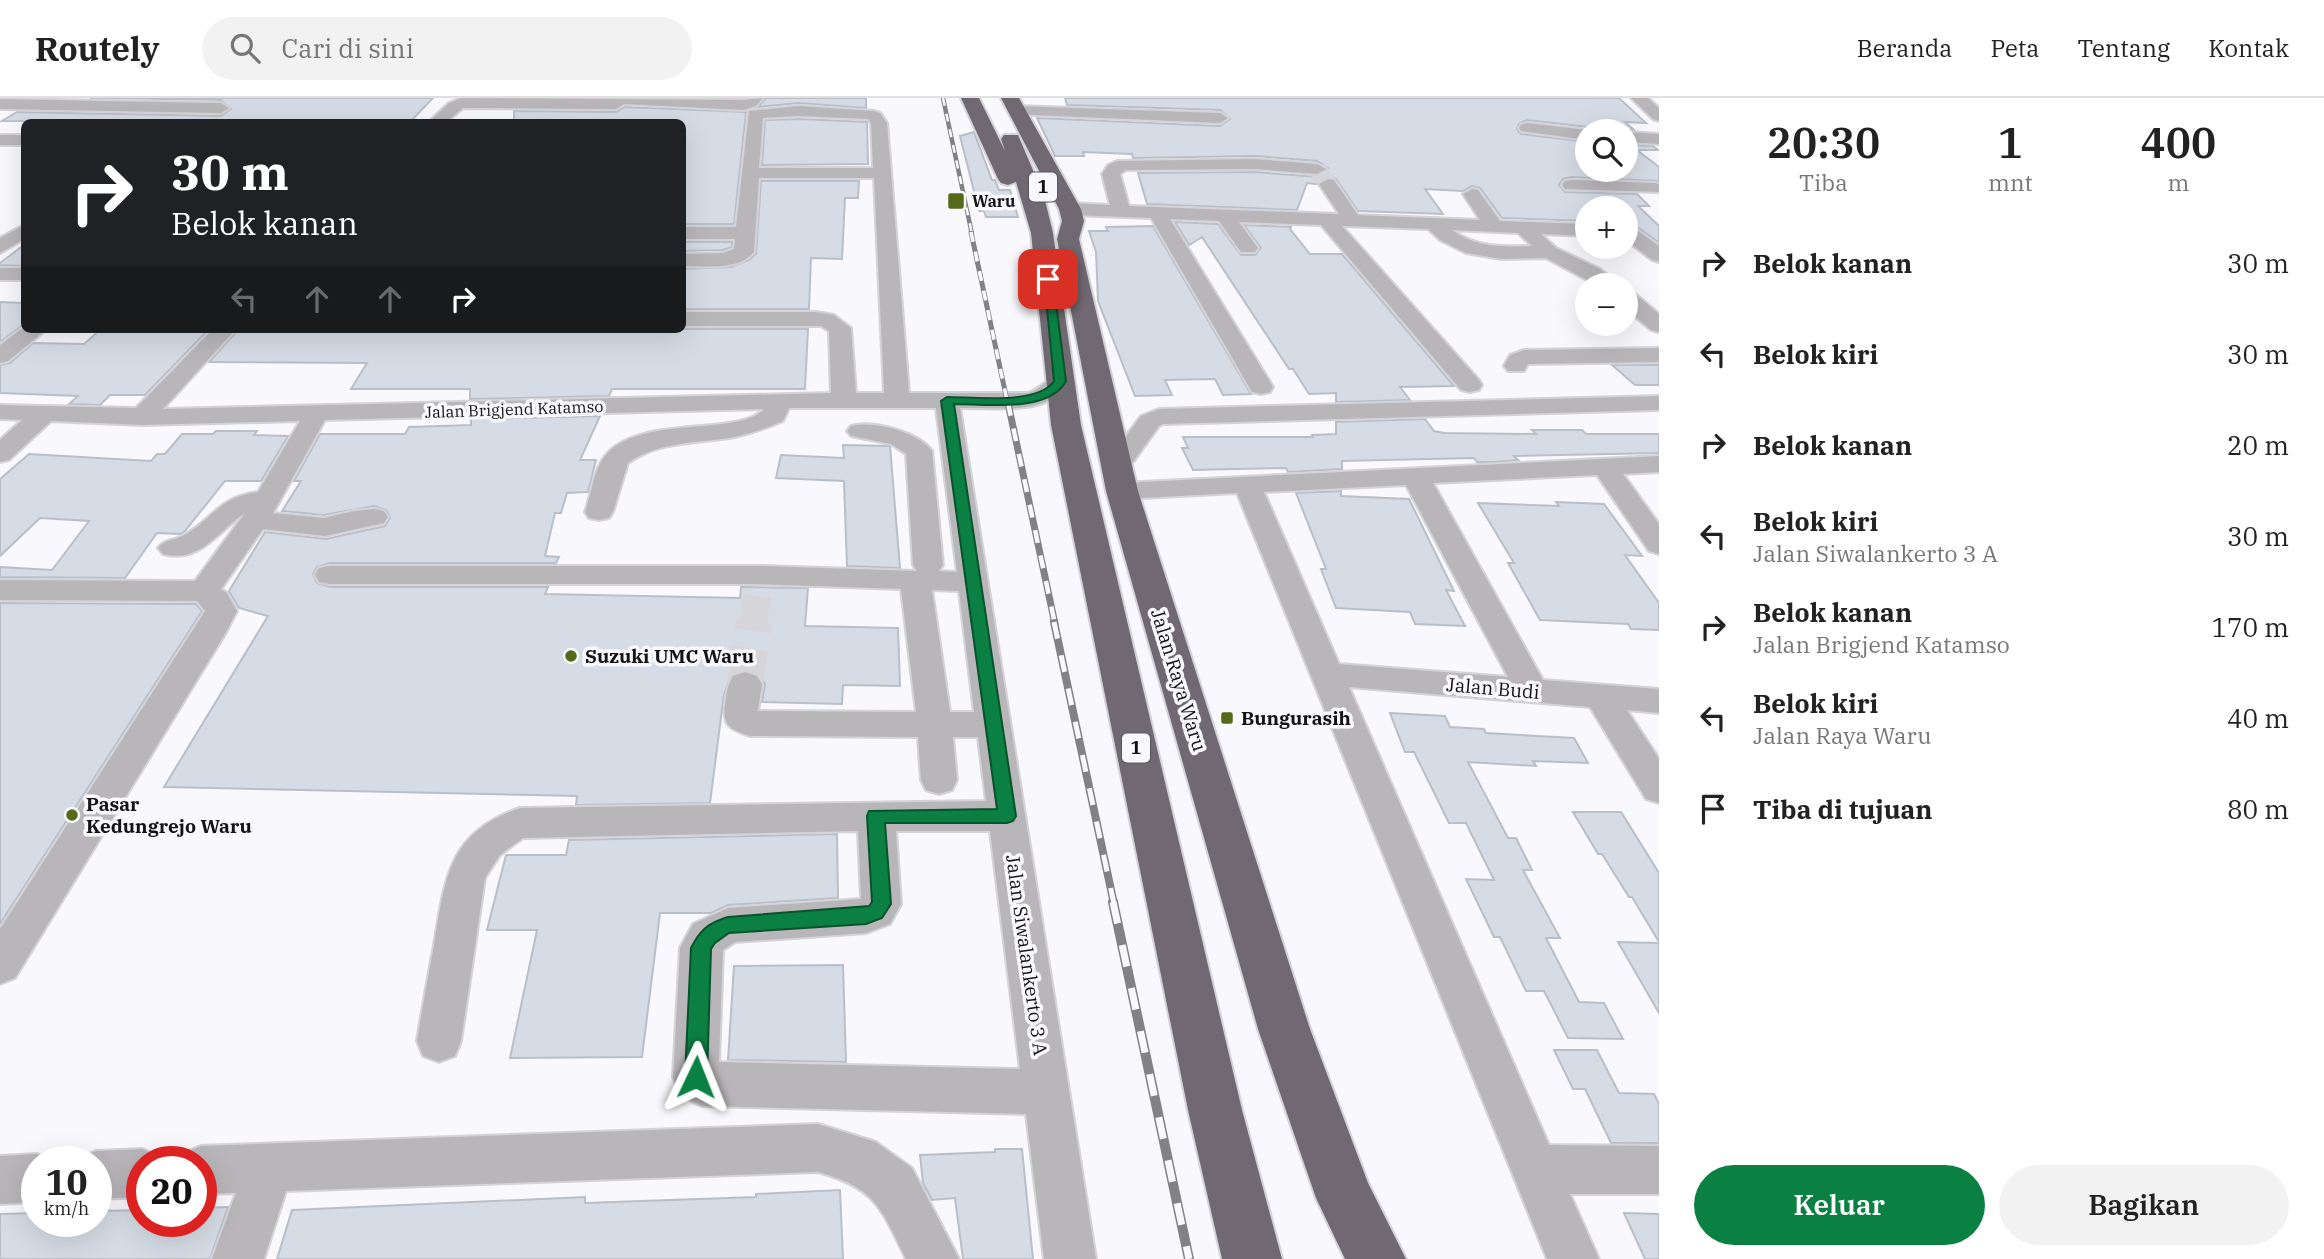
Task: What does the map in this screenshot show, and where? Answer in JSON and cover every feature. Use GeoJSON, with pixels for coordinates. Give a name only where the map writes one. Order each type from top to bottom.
{"type":"FeatureCollection","features":[{"type":"Feature","properties":{"kind":"highway","name":"Jalan Raya Waru"},"geometry":{"type":"LineString","coordinates":[[971,98],[1023,212],[1060,227]]}},
{"type":"Feature","properties":{"kind":"highway","name":"1"},"geometry":{"type":"LineString","coordinates":[[991,98],[1012,139],[1028,160],[1060,227]]}},
{"type":"Feature","properties":{"kind":"highway","name":"Jalan Raya Waru"},"geometry":{"type":"LineString","coordinates":[[1014,105],[1060,227],[1119,479],[1284,1029],[1345,1198],[1376,1259]]}},
{"type":"Feature","properties":{"kind":"highway","name":"Jalan Raya Waru"},"geometry":{"type":"LineString","coordinates":[[1060,227],[1044,390],[1066,425],[1215,1110],[1252,1259]]}},
{"type":"Feature","properties":{"kind":"street"},"geometry":{"type":"LineString","coordinates":[[206,119],[238,98]]}},
{"type":"Feature","properties":{"kind":"street"},"geometry":{"type":"LineString","coordinates":[[424,119],[446,98]]}},
{"type":"Feature","properties":{"kind":"street"},"geometry":{"type":"LineString","coordinates":[[580,98],[744,105],[755,98]]}},
{"type":"Feature","properties":{"kind":"street"},"geometry":{"type":"LineString","coordinates":[[1639,98],[1659,116]]}},
{"type":"Feature","properties":{"kind":"street"},"geometry":{"type":"LineString","coordinates":[[440,119],[459,103],[616,104]]}},
{"type":"Feature","properties":{"kind":"street"},"geometry":{"type":"LineString","coordinates":[[10,104],[222,108]]}},
{"type":"Feature","properties":{"kind":"street"},"geometry":{"type":"LineString","coordinates":[[1014,105],[1220,118]]}},
{"type":"Feature","properties":{"kind":"street"},"geometry":{"type":"LineString","coordinates":[[686,260],[726,259],[744,252],[755,114],[799,111],[869,115],[879,123],[880,173],[897,401]]}},
{"type":"Feature","properties":{"kind":"street"},"geometry":{"type":"LineString","coordinates":[[1157,116],[1163,139]]}},
{"type":"Feature","properties":{"kind":"street"},"geometry":{"type":"LineString","coordinates":[[1527,128],[1575,135]]}},
{"type":"Feature","properties":{"kind":"street"},"geometry":{"type":"LineString","coordinates":[[1638,138],[1659,139]]}},
{"type":"Feature","properties":{"kind":"street"},"geometry":{"type":"LineString","coordinates":[[0,140],[21,140]]}},
{"type":"Feature","properties":{"kind":"street"},"geometry":{"type":"LineString","coordinates":[[1121,210],[1111,174],[1114,169],[1123,165],[1255,164],[1322,177],[1352,220]]}},
{"type":"Feature","properties":{"kind":"street"},"geometry":{"type":"LineString","coordinates":[[750,173],[880,173]]}},
{"type":"Feature","properties":{"kind":"street"},"geometry":{"type":"LineString","coordinates":[[1638,176],[1657,189]]}},
{"type":"Feature","properties":{"kind":"street"},"geometry":{"type":"LineString","coordinates":[[1572,185],[1657,189]]}},
{"type":"Feature","properties":{"kind":"street"},"geometry":{"type":"LineString","coordinates":[[1472,194],[1494,226]]}},
{"type":"Feature","properties":{"kind":"street"},"geometry":{"type":"LineString","coordinates":[[1060,227],[1121,210],[1575,230]]}},
{"type":"Feature","properties":{"kind":"street"},"geometry":{"type":"LineString","coordinates":[[1157,212],[1261,387]]}},
{"type":"Feature","properties":{"kind":"street"},"geometry":{"type":"LineString","coordinates":[[1225,215],[1252,254]]}},
{"type":"Feature","properties":{"kind":"street"},"geometry":{"type":"LineString","coordinates":[[1326,219],[1470,386]]}},
{"type":"Feature","properties":{"kind":"street"},"geometry":{"type":"LineString","coordinates":[[1433,224],[1451,241],[1479,251],[1549,252]]}},
{"type":"Feature","properties":{"kind":"street"},"geometry":{"type":"LineString","coordinates":[[1524,228],[1549,252],[1593,273]]}},
{"type":"Feature","properties":{"kind":"street"},"geometry":{"type":"LineString","coordinates":[[1638,232],[1659,232]]}},
{"type":"Feature","properties":{"kind":"street"},"geometry":{"type":"LineString","coordinates":[[0,247],[21,233]]}},
{"type":"Feature","properties":{"kind":"street"},"geometry":{"type":"LineString","coordinates":[[686,233],[745,233]]}},
{"type":"Feature","properties":{"kind":"street"},"geometry":{"type":"LineString","coordinates":[[1638,241],[1659,256]]}},
{"type":"Feature","properties":{"kind":"street"},"geometry":{"type":"LineString","coordinates":[[0,274],[21,274]]}},
{"type":"Feature","properties":{"kind":"street"},"geometry":{"type":"LineString","coordinates":[[1638,308],[1659,325]]}},
{"type":"Feature","properties":{"kind":"street"},"geometry":{"type":"LineString","coordinates":[[686,320],[816,319],[834,324],[839,328],[844,401]]}},
{"type":"Feature","properties":{"kind":"street"},"geometry":{"type":"LineString","coordinates":[[0,356],[31,333]]}},
{"type":"Feature","properties":{"kind":"street"},"geometry":{"type":"LineString","coordinates":[[142,417],[221,333]]}},
{"type":"Feature","properties":{"kind":"street"},"geometry":{"type":"LineString","coordinates":[[1516,366],[1518,360],[1524,357],[1659,355]]}},
{"type":"Feature","properties":{"kind":"street","name":"Jalan Brigjend Katamso"},"geometry":{"type":"LineString","coordinates":[[0,412],[35,423],[142,417],[316,415],[779,401],[947,401],[1044,390]]}},
{"type":"Feature","properties":{"kind":"street"},"geometry":{"type":"LineString","coordinates":[[599,512],[616,458],[621,454],[655,439],[730,431],[758,425],[774,416],[779,401]]}},
{"type":"Feature","properties":{"kind":"street","name":"Jalan Siwalankerto 3 A"},"geometry":{"type":"LineString","coordinates":[[947,401],[1070,1259]]}},
{"type":"Feature","properties":{"kind":"street"},"geometry":{"type":"LineString","coordinates":[[1659,402],[1159,417],[1150,421],[1119,479],[1247,485],[1659,464]]}},
{"type":"Feature","properties":{"kind":"street"},"geometry":{"type":"LineString","coordinates":[[204,591],[260,510],[316,415]]}},
{"type":"Feature","properties":{"kind":"street"},"geometry":{"type":"LineString","coordinates":[[0,454],[35,423],[138,438],[155,433],[172,417]]}},
{"type":"Feature","properties":{"kind":"street"},"geometry":{"type":"LineString","coordinates":[[860,431],[900,438],[919,451],[925,531],[921,573],[939,780]]}},
{"type":"Feature","properties":{"kind":"street"},"geometry":{"type":"LineString","coordinates":[[1604,466],[1659,545]]}},
{"type":"Feature","properties":{"kind":"street"},"geometry":{"type":"LineString","coordinates":[[1419,483],[1532,691]]}},
{"type":"Feature","properties":{"kind":"street"},"geometry":{"type":"LineString","coordinates":[[1247,485],[1573,1259]]}},
{"type":"Feature","properties":{"kind":"street"},"geometry":{"type":"LineString","coordinates":[[173,548],[192,545],[239,505],[325,527],[374,517]]}},
{"type":"Feature","properties":{"kind":"street"},"geometry":{"type":"LineString","coordinates":[[925,531],[966,529]]}},
{"type":"Feature","properties":{"kind":"street"},"geometry":{"type":"LineString","coordinates":[[330,575],[760,576],[921,573],[973,582]]}},
{"type":"Feature","properties":{"kind":"street"},"geometry":{"type":"LineString","coordinates":[[0,590],[204,591],[216,600],[221,611],[0,965]]}},
{"type":"Feature","properties":{"kind":"street","name":"Jalan Budi"},"geometry":{"type":"LineString","coordinates":[[1326,674],[1659,701]]}},
{"type":"Feature","properties":{"kind":"street"},"geometry":{"type":"LineString","coordinates":[[744,684],[740,717],[750,723],[994,725]]}},
{"type":"Feature","properties":{"kind":"street"},"geometry":{"type":"LineString","coordinates":[[1600,696],[1659,789]]}},
{"type":"Feature","properties":{"kind":"street"},"geometry":{"type":"LineString","coordinates":[[876,816],[881,904],[876,912],[866,916],[728,925],[708,937],[701,948],[696,1077],[699,1082],[1046,1092]]}},
{"type":"Feature","properties":{"kind":"street"},"geometry":{"type":"LineString","coordinates":[[439,1041],[464,878],[474,858],[489,840],[504,829],[520,823],[1007,816]]}},
{"type":"Feature","properties":{"kind":"street"},"geometry":{"type":"LineString","coordinates":[[217,1169],[818,1147],[859,1159],[895,1185],[933,1259]]}},
{"type":"Feature","properties":{"kind":"street"},"geometry":{"type":"LineString","coordinates":[[238,1259],[270,1167]]}},
{"type":"Feature","properties":{"kind":"street"},"geometry":{"type":"LineString","coordinates":[[1535,1169],[1659,1170]]}},
{"type":"Feature","properties":{"kind":"street"},"geometry":{"type":"LineString","coordinates":[[0,1180],[21,1179]]}},
{"type":"Feature","properties":{"kind":"building"},"geometry":{"type":"Polygon","coordinates":[[[90,98],[433,98],[413,119],[2,121],[17,112],[221,116],[231,109],[221,100],[90,98]]]}},
{"type":"Feature","properties":{"kind":"building"},"geometry":{"type":"Polygon","coordinates":[[[766,98],[866,98],[866,108],[799,103],[758,107],[766,98]]]}},
{"type":"Feature","properties":{"kind":"building"},"geometry":{"type":"Polygon","coordinates":[[[1065,98],[1619,98],[1646,123],[1638,123],[1638,119],[1575,119],[1575,126],[1527,120],[1519,124],[1517,129],[1521,134],[1575,141],[1575,177],[1563,179],[1559,185],[1565,192],[1637,194],[1649,206],[1638,206],[1638,196],[1575,196],[1575,221],[1502,218],[1480,188],[1472,186],[1463,191],[1425,189],[1443,214],[1358,211],[1336,179],[1328,176],[1316,184],[1307,183],[1297,210],[1147,204],[1138,173],[1255,172],[1317,177],[1328,168],[1317,161],[1255,156],[1133,158],[1132,154],[1083,152],[1084,156],[1055,156],[1037,118],[1220,126],[1230,119],[1220,110],[1067,105],[1065,98]]]}},
{"type":"Feature","properties":{"kind":"building"},"geometry":{"type":"Polygon","coordinates":[[[625,107],[746,112],[734,224],[686,224],[686,119],[514,119],[514,111],[616,112],[625,107]]]}},
{"type":"Feature","properties":{"kind":"building"},"geometry":{"type":"Polygon","coordinates":[[[765,120],[867,122],[868,164],[762,165],[765,120]]]}},
{"type":"Feature","properties":{"kind":"building"},"geometry":{"type":"Polygon","coordinates":[[[974,132],[992,180],[995,180],[999,190],[1010,190],[1018,217],[986,217],[984,211],[979,211],[960,136],[974,132]]]}},
{"type":"Feature","properties":{"kind":"building"},"geometry":{"type":"Polygon","coordinates":[[[1638,145],[1653,146],[1658,150],[1638,150],[1638,145]]]}},
{"type":"Feature","properties":{"kind":"building"},"geometry":{"type":"Polygon","coordinates":[[[1638,151],[1659,167],[1659,181],[1638,180],[1638,151]]]}},
{"type":"Feature","properties":{"kind":"building"},"geometry":{"type":"Polygon","coordinates":[[[761,181],[859,181],[858,198],[845,198],[842,259],[811,258],[809,309],[686,309],[686,269],[731,267],[756,254],[761,181]]]}},
{"type":"Feature","properties":{"kind":"building"},"geometry":{"type":"Polygon","coordinates":[[[1638,206],[1659,226],[1659,243],[1638,227],[1638,206]]]}},
{"type":"Feature","properties":{"kind":"building"},"geometry":{"type":"Polygon","coordinates":[[[1175,222],[1218,224],[1241,255],[1255,255],[1261,248],[1244,225],[1291,227],[1310,254],[1342,254],[1454,386],[1400,387],[1410,400],[1336,402],[1336,393],[1309,394],[1293,369],[1289,369],[1202,237],[1189,245],[1175,222]]]}},
{"type":"Feature","properties":{"kind":"building"},"geometry":{"type":"Polygon","coordinates":[[[1153,226],[1251,394],[1223,395],[1215,379],[1165,380],[1172,395],[1135,396],[1098,301],[1096,252],[1089,231],[1108,231],[1106,227],[1153,226]]]}},
{"type":"Feature","properties":{"kind":"building"},"geometry":{"type":"Polygon","coordinates":[[[686,242],[732,242],[732,247],[723,250],[686,251],[686,242]]]}},
{"type":"Feature","properties":{"kind":"building"},"geometry":{"type":"Polygon","coordinates":[[[21,247],[21,266],[0,263],[21,247]]]}},
{"type":"Feature","properties":{"kind":"building"},"geometry":{"type":"Polygon","coordinates":[[[0,302],[21,303],[21,326],[0,342],[0,302]]]}},
{"type":"Feature","properties":{"kind":"building"},"geometry":{"type":"Polygon","coordinates":[[[686,329],[808,329],[805,389],[612,389],[609,396],[470,399],[470,389],[351,389],[367,363],[209,362],[235,333],[686,333],[686,329]]]}},
{"type":"Feature","properties":{"kind":"building"},"geometry":{"type":"Polygon","coordinates":[[[96,333],[205,333],[145,395],[110,395],[100,405],[69,404],[78,396],[0,393],[0,365],[10,363],[33,343],[84,344],[96,333]]]}},
{"type":"Feature","properties":{"kind":"building"},"geometry":{"type":"Polygon","coordinates":[[[1612,365],[1659,365],[1659,385],[1635,385],[1612,365]]]}},
{"type":"Feature","properties":{"kind":"building"},"geometry":{"type":"Polygon","coordinates":[[[600,416],[580,460],[596,460],[588,492],[567,493],[561,513],[555,513],[545,556],[559,557],[556,563],[330,563],[317,567],[313,574],[317,583],[330,587],[548,587],[545,594],[740,598],[741,587],[808,588],[805,626],[898,628],[900,686],[843,685],[842,704],[762,702],[765,684],[759,675],[746,670],[732,674],[724,694],[710,803],[576,805],[577,796],[164,787],[268,616],[239,608],[229,591],[265,532],[326,539],[385,526],[390,518],[386,510],[374,506],[324,515],[282,511],[301,481],[294,481],[320,434],[405,434],[409,427],[471,425],[471,419],[600,416]]]}},
{"type":"Feature","properties":{"kind":"building"},"geometry":{"type":"Polygon","coordinates":[[[1425,419],[1434,431],[1444,433],[1536,434],[1532,430],[1582,430],[1586,434],[1659,434],[1659,453],[1514,456],[1518,460],[1495,462],[1477,462],[1474,458],[1342,461],[1342,469],[1288,472],[1286,468],[1193,470],[1182,448],[1188,448],[1183,437],[1313,437],[1312,435],[1336,434],[1336,422],[1425,419]]]}},
{"type":"Feature","properties":{"kind":"building"},"geometry":{"type":"Polygon","coordinates":[[[216,431],[257,431],[254,435],[288,436],[261,481],[225,481],[185,531],[180,534],[157,533],[125,578],[0,577],[0,567],[52,570],[89,521],[40,518],[0,556],[0,479],[29,454],[151,461],[157,454],[165,454],[182,434],[213,434],[216,431]]]}},
{"type":"Feature","properties":{"kind":"building"},"geometry":{"type":"Polygon","coordinates":[[[843,445],[890,446],[900,568],[847,566],[844,481],[776,478],[781,455],[844,458],[843,445]]]}},
{"type":"Feature","properties":{"kind":"building"},"geometry":{"type":"Polygon","coordinates":[[[1341,491],[1341,496],[1409,499],[1454,591],[1446,590],[1465,626],[1415,624],[1410,612],[1336,608],[1321,569],[1326,569],[1296,493],[1341,491]]]}},
{"type":"Feature","properties":{"kind":"building"},"geometry":{"type":"Polygon","coordinates":[[[1556,502],[1604,504],[1642,556],[1625,555],[1659,603],[1659,630],[1631,629],[1628,624],[1540,620],[1508,563],[1514,563],[1478,503],[1559,506],[1556,502]]]}},
{"type":"Feature","properties":{"kind":"building"},"geometry":{"type":"Polygon","coordinates":[[[0,603],[196,604],[202,611],[0,924],[0,603]]]}},
{"type":"Feature","properties":{"kind":"building"},"geometry":{"type":"Polygon","coordinates":[[[1390,713],[1445,716],[1450,727],[1484,729],[1486,733],[1574,738],[1588,763],[1533,761],[1536,766],[1468,762],[1508,838],[1516,838],[1532,870],[1523,870],[1560,938],[1546,938],[1579,1002],[1604,1003],[1623,1039],[1568,1038],[1544,991],[1526,991],[1500,937],[1494,937],[1466,879],[1494,880],[1466,823],[1449,823],[1414,752],[1405,752],[1390,713]]]}},
{"type":"Feature","properties":{"kind":"building"},"geometry":{"type":"Polygon","coordinates":[[[1573,812],[1621,812],[1659,873],[1659,942],[1632,897],[1629,897],[1602,854],[1598,854],[1573,812]]]}},
{"type":"Feature","properties":{"kind":"building"},"geometry":{"type":"Polygon","coordinates":[[[837,834],[838,898],[728,905],[711,913],[660,913],[642,1057],[510,1058],[537,930],[487,930],[506,855],[566,855],[569,840],[837,834]]]}},
{"type":"Feature","properties":{"kind":"building"},"geometry":{"type":"Polygon","coordinates":[[[1618,942],[1659,943],[1659,1013],[1618,942]]]}},
{"type":"Feature","properties":{"kind":"building"},"geometry":{"type":"Polygon","coordinates":[[[843,965],[846,1062],[728,1060],[734,966],[843,965]]]}},
{"type":"Feature","properties":{"kind":"building"},"geometry":{"type":"Polygon","coordinates":[[[1554,1050],[1597,1050],[1619,1093],[1654,1094],[1659,1104],[1659,1143],[1611,1143],[1585,1089],[1573,1089],[1554,1050]]]}},
{"type":"Feature","properties":{"kind":"building"},"geometry":{"type":"Polygon","coordinates":[[[995,1149],[1022,1149],[1033,1259],[963,1259],[955,1198],[932,1200],[923,1183],[920,1155],[995,1152],[995,1149]]]}},
{"type":"Feature","properties":{"kind":"building"},"geometry":{"type":"Polygon","coordinates":[[[840,1190],[843,1259],[277,1259],[292,1210],[585,1197],[585,1203],[756,1197],[756,1194],[840,1190]]]}},
{"type":"Feature","properties":{"kind":"building"},"geometry":{"type":"Polygon","coordinates":[[[217,1207],[228,1207],[210,1259],[0,1259],[0,1214],[21,1213],[21,1237],[112,1237],[112,1211],[126,1210],[126,1237],[217,1237],[217,1207]]]}},
{"type":"Feature","properties":{"kind":"building"},"geometry":{"type":"Polygon","coordinates":[[[1624,1213],[1659,1214],[1659,1259],[1645,1259],[1624,1213]]]}},
{"type":"Feature","properties":{"kind":"tunnel"},"geometry":{"type":"LineString","coordinates":[[1317,169],[1328,184]]}},
{"type":"Feature","properties":{"kind":"tunnel"},"geometry":{"type":"LineString","coordinates":[[753,624],[760,577]]}},
{"type":"Feature","properties":{"kind":"tunnel"},"geometry":{"type":"LineString","coordinates":[[745,684],[754,622]]}},
{"type":"Feature","properties":{"kind":"railway"},"geometry":{"type":"LineString","coordinates":[[943,98],[972,234]]}},
{"type":"Feature","properties":{"kind":"railway"},"geometry":{"type":"LineString","coordinates":[[971,232],[1008,405]]}},
{"type":"Feature","properties":{"kind":"railway"},"geometry":{"type":"LineString","coordinates":[[1008,403],[1055,624]]}},
{"type":"Feature","properties":{"kind":"railway"},"geometry":{"type":"LineString","coordinates":[[1054,622],[1114,904]]}},
{"type":"Feature","properties":{"kind":"railway"},"geometry":{"type":"LineString","coordinates":[[1113,902],[1189,1259]]}},
{"type":"Feature","properties":{"kind":"place","name":"Waru"},"geometry":{"type":"Point","coordinates":[956,201]}},
{"type":"Feature","properties":{"kind":"place","name":"Suzuki UMC Waru"},"geometry":{"type":"Point","coordinates":[571,656]}},
{"type":"Feature","properties":{"kind":"place","name":"Bungurasih"},"geometry":{"type":"Point","coordinates":[1227,718]}},
{"type":"Feature","properties":{"kind":"place","name":"Pasar Kedungrejo Waru"},"geometry":{"type":"Point","coordinates":[72,815]}},
{"type":"Feature","properties":{"kind":"route"},"geometry":{"type":"LineString","coordinates":[[696,1077],[701,948],[715,930],[728,925],[866,916],[876,912],[881,904],[876,816],[1007,816],[947,401],[1029,400],[1053,391],[1060,381],[1048,279]]}}]}
